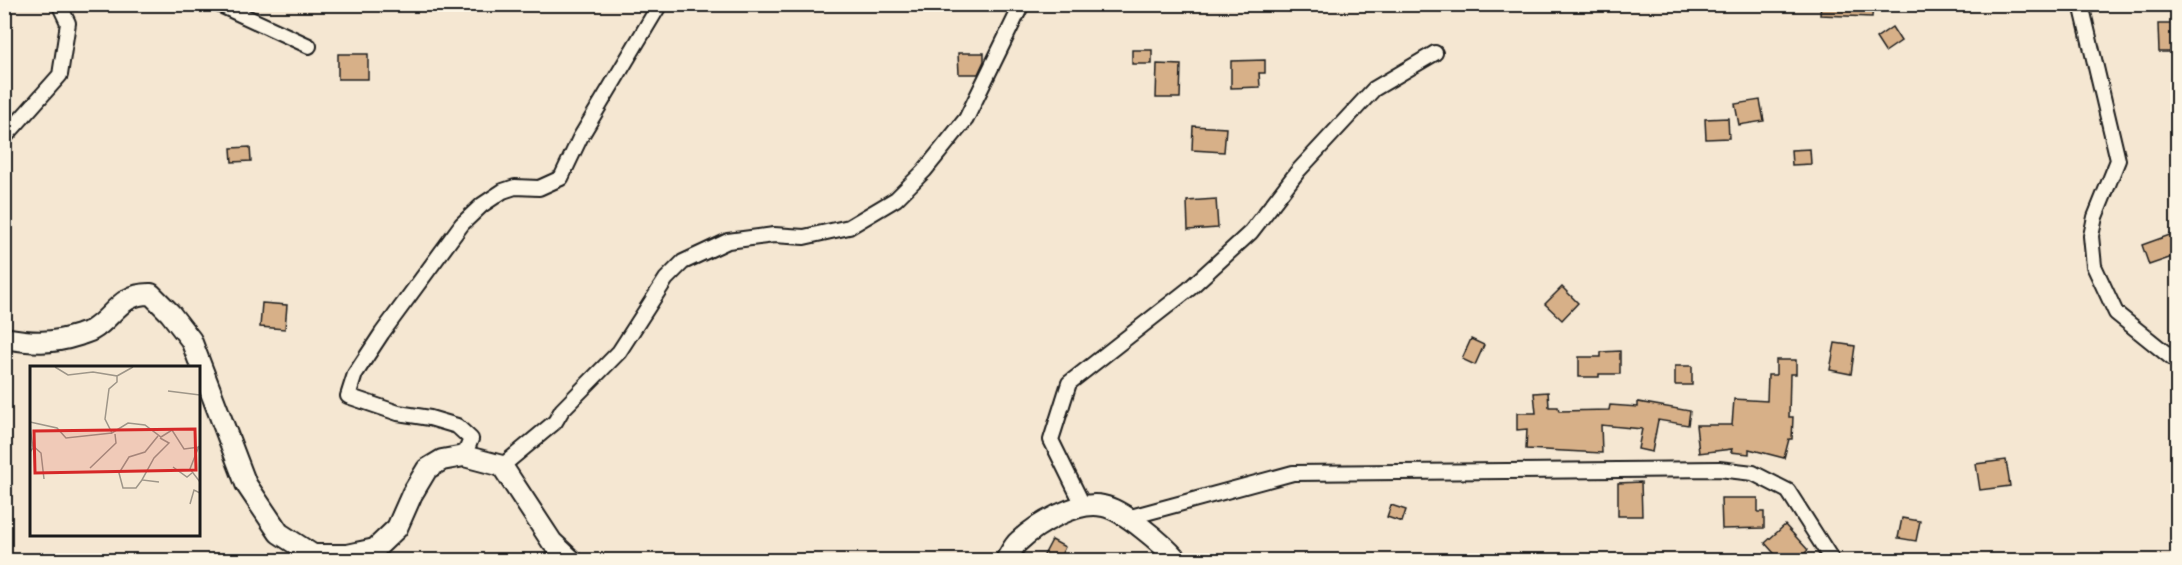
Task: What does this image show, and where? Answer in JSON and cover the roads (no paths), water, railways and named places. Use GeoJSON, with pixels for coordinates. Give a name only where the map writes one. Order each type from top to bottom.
{"type":"FeatureCollection","features":[{"type":"Feature","properties":{"kind":"main road"},"geometry":{"type":"LineString","coordinates":[[4,338],[36,344],[60,341],[92,330],[114,309],[138,294],[151,294],[170,313],[191,340],[246,484],[279,533],[313,555],[347,555],[375,549],[397,528],[412,494],[427,469],[442,460],[464,456],[502,466],[552,542],[571,561]]}},
{"type":"Feature","properties":{"kind":"main road"},"geometry":{"type":"LineString","coordinates":[[1006,561],[1017,543],[1039,525],[1063,513],[1084,507],[1103,506],[1162,543],[1177,561]]}},
{"type":"Feature","properties":{"kind":"street"},"geometry":{"type":"LineString","coordinates":[[4,138],[60,75],[68,23],[59,4]]}},
{"type":"Feature","properties":{"kind":"street"},"geometry":{"type":"LineString","coordinates":[[218,4],[309,46]]}},
{"type":"Feature","properties":{"kind":"street"},"geometry":{"type":"LineString","coordinates":[[464,456],[471,439],[457,426],[430,418],[398,413],[348,396],[355,374],[382,333],[462,224],[482,205],[503,191],[515,187],[539,188],[561,178],[580,138],[660,4]]}},
{"type":"Feature","properties":{"kind":"street"},"geometry":{"type":"LineString","coordinates":[[502,466],[555,422],[562,410],[619,352],[666,279],[683,262],[729,241],[774,235],[804,237],[849,227],[896,199],[924,171],[966,119],[1022,4]]}},
{"type":"Feature","properties":{"kind":"street"},"geometry":{"type":"LineString","coordinates":[[2081,4],[2118,160],[2095,217],[2091,236],[2094,266],[2116,313],[2178,363]]}},
{"type":"Feature","properties":{"kind":"street"},"geometry":{"type":"LineString","coordinates":[[1084,507],[1051,440],[1069,383],[1189,289],[1251,232],[1298,171],[1374,89],[1435,52]]}},
{"type":"Feature","properties":{"kind":"street"},"geometry":{"type":"LineString","coordinates":[[1127,519],[1293,473],[1719,469],[1753,473],[1788,491],[1832,561]]}}]}
